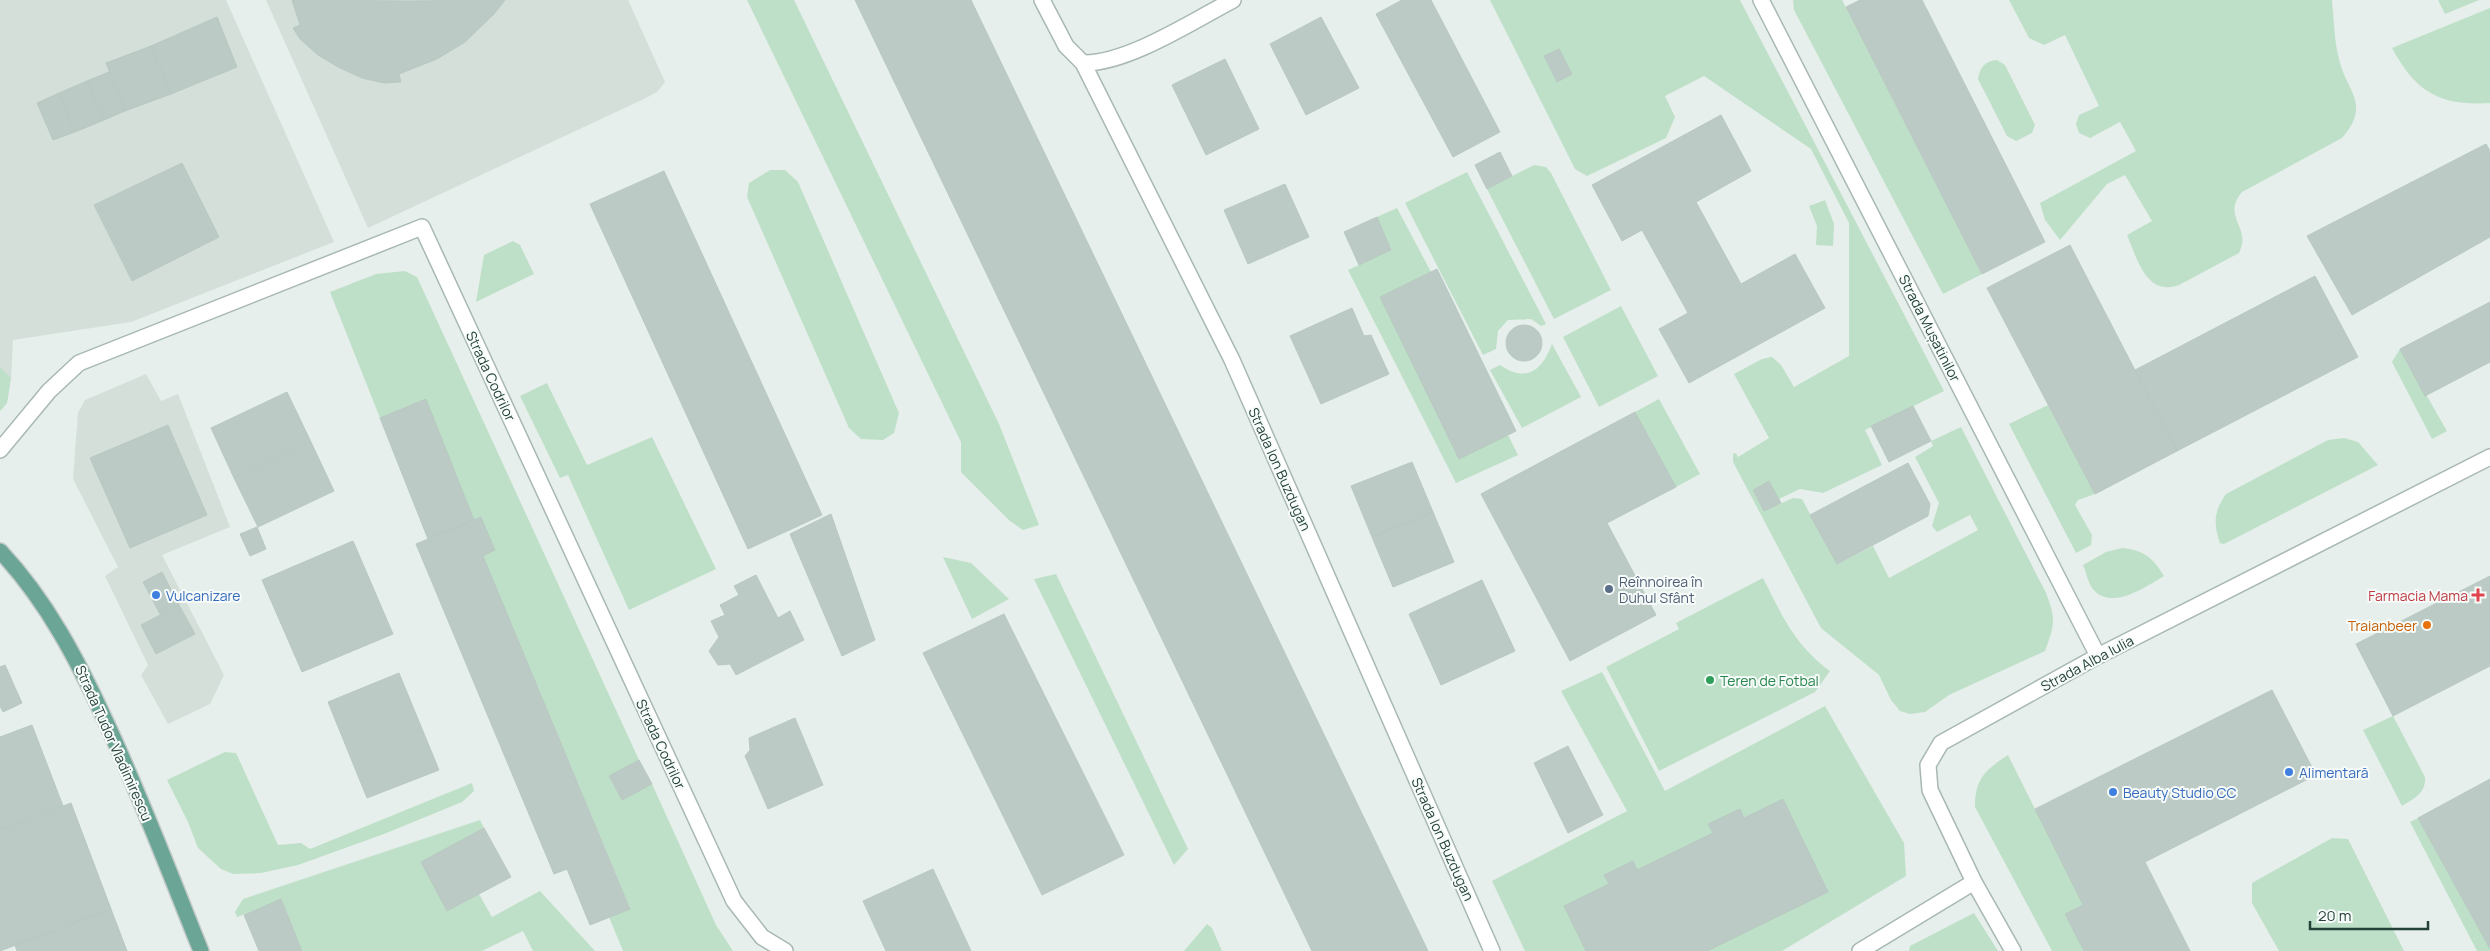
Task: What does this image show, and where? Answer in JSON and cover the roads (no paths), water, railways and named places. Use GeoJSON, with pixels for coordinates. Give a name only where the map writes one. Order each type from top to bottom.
{"type":"FeatureCollection","features":[{"type":"Feature","properties":{"kind":"main road","name":"Strada Tudor Vladimirescu"},"geometry":{"type":"LineString","coordinates":[[0,551],[37,596],[68,643],[137,790],[200,951]]}},
{"type":"Feature","properties":{"kind":"street","name":"Strada Ion Buzdugan"},"geometry":{"type":"LineString","coordinates":[[1042,0],[1066,46],[1084,63],[1232,360],[1492,951]]}},
{"type":"Feature","properties":{"kind":"street"},"geometry":{"type":"LineString","coordinates":[[1084,63],[1100,64],[1125,56],[1233,0]]}},
{"type":"Feature","properties":{"kind":"street","name":"Strada Mușatinilor"},"geometry":{"type":"LineString","coordinates":[[1762,0],[2098,656]]}},
{"type":"Feature","properties":{"kind":"street","name":"Strada Codrilor"},"geometry":{"type":"LineString","coordinates":[[0,450],[48,391],[79,363],[422,227],[734,901],[762,937],[786,951]]}},
{"type":"Feature","properties":{"kind":"street","name":"Strada Alba Iulia"},"geometry":{"type":"LineString","coordinates":[[2013,951],[1974,882],[1930,790],[1928,765],[1941,743],[2098,656],[2490,456]]}},
{"type":"Feature","properties":{"kind":"street"},"geometry":{"type":"LineString","coordinates":[[1860,951],[1974,882]]}},
{"type":"Feature","properties":{"kind":"place","name":"Reînnoirea în Duhul Sfânt"},"geometry":{"type":"Point","coordinates":[1609,589]}},
{"type":"Feature","properties":{"kind":"place","name":"Vulcanizare"},"geometry":{"type":"Point","coordinates":[156,595]}},
{"type":"Feature","properties":{"kind":"place","name":"Farmacia Mama"},"geometry":{"type":"Point","coordinates":[2478,595]}},
{"type":"Feature","properties":{"kind":"place","name":"Traianbeer"},"geometry":{"type":"Point","coordinates":[2427,625]}},
{"type":"Feature","properties":{"kind":"place","name":"Teren de Fotbal"},"geometry":{"type":"Point","coordinates":[1710,680]}},
{"type":"Feature","properties":{"kind":"place","name":"Alimentară"},"geometry":{"type":"Point","coordinates":[2289,772]}},
{"type":"Feature","properties":{"kind":"place","name":"Beauty Studio CC"},"geometry":{"type":"Point","coordinates":[2113,792]}}]}
